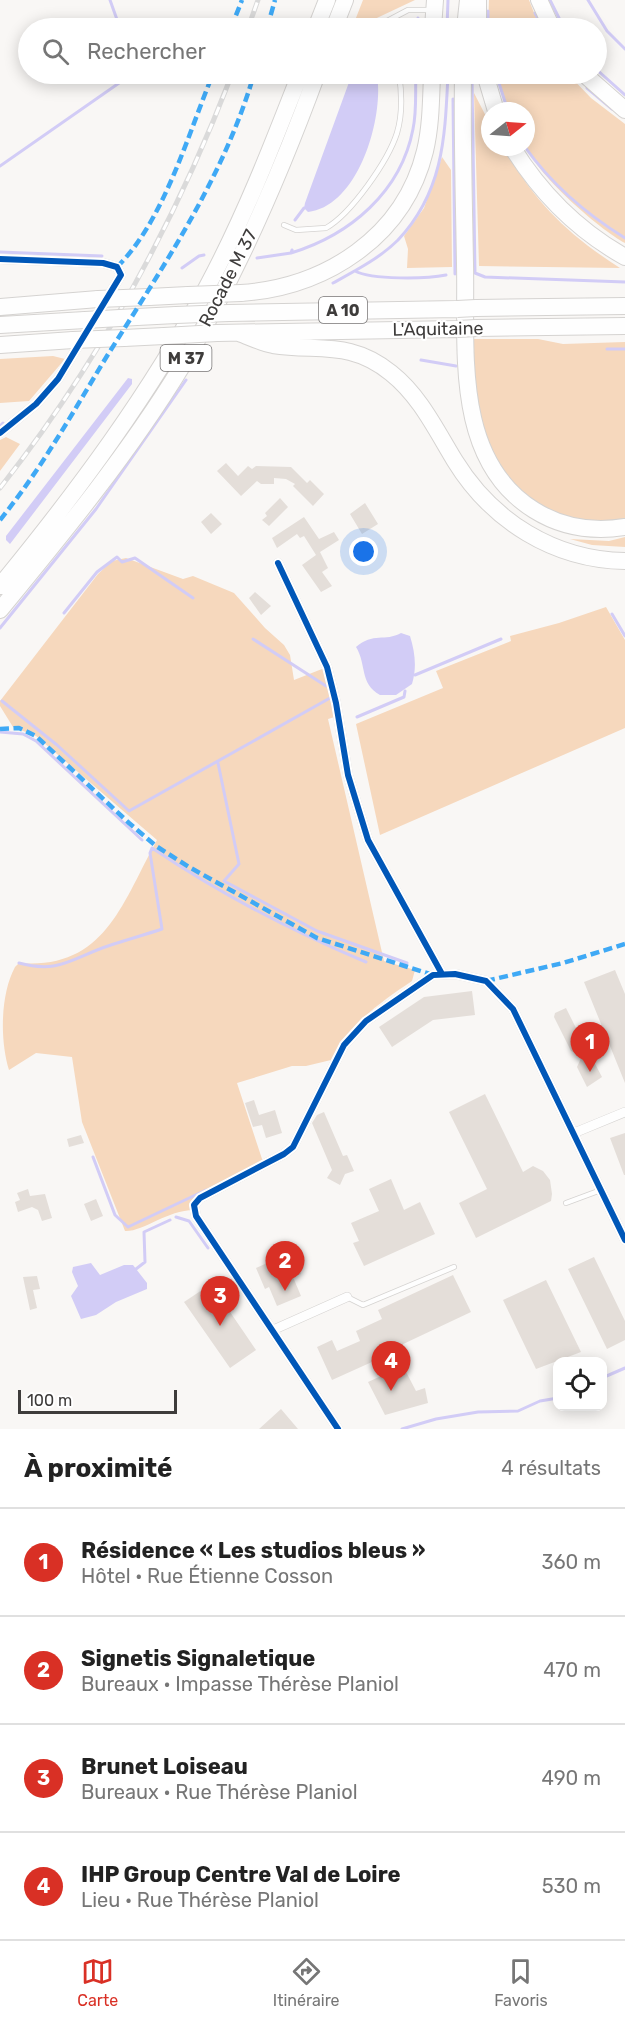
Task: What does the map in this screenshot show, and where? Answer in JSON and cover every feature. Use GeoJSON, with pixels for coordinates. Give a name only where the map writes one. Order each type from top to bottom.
{"type":"FeatureCollection","features":[{"type":"Feature","properties":{"kind":"highway"},"geometry":{"type":"LineString","coordinates":[[320,18],[327,0]]}},
{"type":"Feature","properties":{"kind":"highway"},"geometry":{"type":"LineString","coordinates":[[338,18],[345,0]]}},
{"type":"Feature","properties":{"kind":"highway"},"geometry":{"type":"LineString","coordinates":[[466,18],[468,0]]}},
{"type":"Feature","properties":{"kind":"highway"},"geometry":{"type":"LineString","coordinates":[[478,0],[478,18]]}},
{"type":"Feature","properties":{"kind":"highway"},"geometry":{"type":"LineString","coordinates":[[539,0],[547,18]]}},
{"type":"Feature","properties":{"kind":"highway","name":"Rocade M 37"},"geometry":{"type":"LineString","coordinates":[[0,586],[99,459],[167,358],[207,287],[245,210],[296,84]]}},
{"type":"Feature","properties":{"kind":"highway","name":"Rocade M 37"},"geometry":{"type":"LineString","coordinates":[[0,610],[113,469],[182,365],[251,236],[284,161],[313,84]]}},
{"type":"Feature","properties":{"kind":"highway"},"geometry":{"type":"LineString","coordinates":[[0,306],[274,290],[321,275],[352,257],[386,226],[411,189],[424,154],[430,118],[432,84]]}},
{"type":"Feature","properties":{"kind":"highway"},"geometry":{"type":"LineString","coordinates":[[463,84],[467,371],[473,423],[481,448],[505,486],[523,503],[541,514],[578,527],[597,529],[625,527]]}},
{"type":"Feature","properties":{"kind":"highway"},"geometry":{"type":"LineString","coordinates":[[488,84],[493,102]]}},
{"type":"Feature","properties":{"kind":"highway"},"geometry":{"type":"LineString","coordinates":[[595,84],[625,110]]}},
{"type":"Feature","properties":{"kind":"highway"},"geometry":{"type":"LineString","coordinates":[[518,156],[540,187],[564,214],[592,236],[625,257]]}},
{"type":"Feature","properties":{"kind":"highway","name":"L'Aquitaine"},"geometry":{"type":"LineString","coordinates":[[0,325],[229,313],[625,306]]}},
{"type":"Feature","properties":{"kind":"highway","name":"L'Aquitaine"},"geometry":{"type":"LineString","coordinates":[[0,345],[217,333],[625,326]]}},
{"type":"Feature","properties":{"kind":"highway"},"geometry":{"type":"LineString","coordinates":[[238,333],[273,345],[339,349],[376,363],[391,373],[414,396],[463,474],[483,498],[513,525],[531,536],[572,553],[625,561]]}},
{"type":"Feature","properties":{"kind":"street"},"geometry":{"type":"LineString","coordinates":[[0,259],[103,263],[117,267],[121,275],[58,379],[36,404],[0,433]]}},
{"type":"Feature","properties":{"kind":"street"},"geometry":{"type":"LineString","coordinates":[[278,563],[327,667],[348,775],[368,840],[442,974]]}},
{"type":"Feature","properties":{"kind":"street"},"geometry":{"type":"LineString","coordinates":[[338,1429],[237,1280],[194,1209],[200,1198],[284,1154],[292,1147],[344,1045],[376,1014],[432,975],[442,974],[486,981],[513,1009],[524,1027],[625,1240]]}},
{"type":"Feature","properties":{"kind":"street"},"geometry":{"type":"LineString","coordinates":[[574,1133],[625,1112]]}},
{"type":"Feature","properties":{"kind":"street"},"geometry":{"type":"LineString","coordinates":[[273,1330],[347,1297]]}},
{"type":"Feature","properties":{"kind":"lane"},"geometry":{"type":"LineString","coordinates":[[397,18],[408,10],[434,5]]}},
{"type":"Feature","properties":{"kind":"lane"},"geometry":{"type":"LineString","coordinates":[[284,225],[296,230],[326,228],[365,190],[397,133],[401,101],[400,84]]}},
{"type":"Feature","properties":{"kind":"lane"},"geometry":{"type":"LineString","coordinates":[[566,1203],[601,1190]]}},
{"type":"Feature","properties":{"kind":"lane"},"geometry":{"type":"LineString","coordinates":[[347,1297],[363,1305],[454,1267]]}},
{"type":"Feature","properties":{"kind":"shaded area"},"geometry":{"type":"Polygon","coordinates":[[[363,0],[415,0],[377,18],[356,18],[363,0]]]}},
{"type":"Feature","properties":{"kind":"shaded area"},"geometry":{"type":"Polygon","coordinates":[[[489,0],[529,0],[536,18],[488,18],[489,0]]]}},
{"type":"Feature","properties":{"kind":"shaded area"},"geometry":{"type":"Polygon","coordinates":[[[348,84],[378,84],[372,135],[354,177],[341,194],[326,206],[308,212],[304,208],[348,84]]]}},
{"type":"Feature","properties":{"kind":"shaded area"},"geometry":{"type":"Polygon","coordinates":[[[500,84],[578,84],[591,98],[625,124],[625,243],[584,213],[540,169],[532,156],[535,156],[535,102],[506,102],[500,84]]]}},
{"type":"Feature","properties":{"kind":"shaded area"},"geometry":{"type":"Polygon","coordinates":[[[474,93],[481,107],[481,156],[508,156],[527,184],[554,215],[584,242],[620,268],[479,266],[474,93]]]}},
{"type":"Feature","properties":{"kind":"shaded area"},"geometry":{"type":"Polygon","coordinates":[[[442,157],[451,170],[452,267],[407,268],[408,249],[404,236],[424,208],[442,157]]]}},
{"type":"Feature","properties":{"kind":"shaded area"},"geometry":{"type":"Polygon","coordinates":[[[472,339],[538,339],[563,344],[625,342],[625,522],[561,519],[506,481],[476,417],[472,339]]]}},
{"type":"Feature","properties":{"kind":"shaded area"},"geometry":{"type":"Polygon","coordinates":[[[53,356],[65,359],[29,401],[0,403],[0,359],[53,356]]]}},
{"type":"Feature","properties":{"kind":"shaded area"},"geometry":{"type":"Polygon","coordinates":[[[128,378],[132,379],[132,384],[10,544],[6,536],[128,378]]]}},
{"type":"Feature","properties":{"kind":"shaded area"},"geometry":{"type":"Polygon","coordinates":[[[6,437],[20,444],[0,471],[0,440],[6,437]]]}},
{"type":"Feature","properties":{"kind":"shaded area"},"geometry":{"type":"Polygon","coordinates":[[[625,537],[625,547],[592,545],[570,539],[609,541],[625,537]]]}},
{"type":"Feature","properties":{"kind":"shaded area"},"geometry":{"type":"Polygon","coordinates":[[[126,558],[183,579],[193,576],[234,593],[265,628],[284,645],[290,655],[294,680],[327,667],[338,716],[328,719],[384,961],[415,970],[412,981],[377,1006],[356,1025],[331,1060],[306,1066],[292,1066],[237,1083],[264,1165],[200,1198],[194,1210],[174,1213],[140,1228],[125,1231],[82,1122],[72,1057],[36,1053],[9,1070],[4,1046],[4,1004],[10,978],[19,963],[48,962],[72,956],[91,944],[107,928],[133,887],[157,840],[36,736],[13,727],[0,706],[0,701],[98,574],[112,561],[126,558]]]}},
{"type":"Feature","properties":{"kind":"shaded area"},"geometry":{"type":"Polygon","coordinates":[[[606,607],[625,640],[625,728],[380,835],[356,724],[443,688],[436,671],[511,641],[510,636],[606,607]]]}},
{"type":"Feature","properties":{"kind":"shaded area"},"geometry":{"type":"Polygon","coordinates":[[[401,633],[410,636],[413,648],[415,666],[412,684],[396,695],[380,695],[373,690],[366,679],[356,647],[373,638],[390,637],[401,633]]]}},
{"type":"Feature","properties":{"kind":"shaded area"},"geometry":{"type":"Polygon","coordinates":[[[91,1263],[100,1275],[124,1265],[133,1265],[147,1283],[147,1289],[116,1302],[96,1315],[81,1319],[71,1296],[78,1286],[72,1272],[73,1267],[91,1263]]]}},
{"type":"Feature","properties":{"kind":"building"},"geometry":{"type":"Polygon","coordinates":[[[226,463],[238,476],[248,466],[252,469],[256,466],[291,467],[307,483],[310,480],[324,494],[313,506],[293,486],[295,484],[286,479],[274,478],[274,484],[261,484],[257,481],[241,496],[217,471],[226,463]]]}},
{"type":"Feature","properties":{"kind":"building"},"geometry":{"type":"Polygon","coordinates":[[[280,498],[288,507],[269,526],[262,520],[267,516],[265,513],[280,498]]]}},
{"type":"Feature","properties":{"kind":"building"},"geometry":{"type":"Polygon","coordinates":[[[365,503],[378,524],[362,534],[350,514],[365,503]]]}},
{"type":"Feature","properties":{"kind":"building"},"geometry":{"type":"Polygon","coordinates":[[[211,513],[222,524],[211,534],[201,522],[211,513]]]}},
{"type":"Feature","properties":{"kind":"building"},"geometry":{"type":"Polygon","coordinates":[[[304,517],[319,539],[334,532],[339,540],[320,552],[328,568],[322,572],[332,586],[321,592],[302,565],[316,555],[304,536],[300,538],[297,534],[277,548],[272,538],[304,517]]]}},
{"type":"Feature","properties":{"kind":"building"},"geometry":{"type":"Polygon","coordinates":[[[255,592],[271,606],[261,615],[249,598],[255,592]]]}},
{"type":"Feature","properties":{"kind":"building"},"geometry":{"type":"Polygon","coordinates":[[[615,970],[625,994],[625,1083],[584,982],[615,970]]]}},
{"type":"Feature","properties":{"kind":"building"},"geometry":{"type":"Polygon","coordinates":[[[472,991],[475,1015],[433,1020],[392,1047],[379,1027],[424,997],[472,991]]]}},
{"type":"Feature","properties":{"kind":"building"},"geometry":{"type":"Polygon","coordinates":[[[566,1008],[585,1046],[580,1055],[571,1051],[554,1017],[555,1013],[566,1008]]]}},
{"type":"Feature","properties":{"kind":"building"},"geometry":{"type":"Polygon","coordinates":[[[582,1056],[593,1060],[602,1077],[587,1087],[577,1067],[582,1056]]]}},
{"type":"Feature","properties":{"kind":"building"},"geometry":{"type":"Polygon","coordinates":[[[485,1094],[523,1172],[533,1166],[543,1171],[550,1180],[552,1194],[551,1201],[476,1238],[459,1203],[487,1189],[449,1112],[485,1094]]]}},
{"type":"Feature","properties":{"kind":"building"},"geometry":{"type":"Polygon","coordinates":[[[254,1100],[259,1115],[275,1110],[282,1133],[266,1138],[262,1125],[253,1127],[245,1103],[254,1100]]]}},
{"type":"Feature","properties":{"kind":"building"},"geometry":{"type":"Polygon","coordinates":[[[324,1112],[343,1156],[347,1155],[354,1171],[345,1174],[340,1185],[327,1178],[332,1170],[312,1123],[317,1115],[324,1112]]]}},
{"type":"Feature","properties":{"kind":"building"},"geometry":{"type":"Polygon","coordinates":[[[625,1133],[625,1175],[624,1175],[610,1138],[625,1133]]]}},
{"type":"Feature","properties":{"kind":"building"},"geometry":{"type":"Polygon","coordinates":[[[81,1135],[84,1143],[69,1147],[67,1139],[81,1135]]]}},
{"type":"Feature","properties":{"kind":"building"},"geometry":{"type":"Polygon","coordinates":[[[391,1179],[404,1210],[420,1202],[435,1234],[364,1266],[353,1243],[359,1241],[351,1223],[379,1211],[369,1189],[391,1179]]]}},
{"type":"Feature","properties":{"kind":"building"},"geometry":{"type":"Polygon","coordinates":[[[28,1189],[30,1196],[45,1194],[52,1218],[42,1221],[38,1210],[32,1207],[18,1212],[15,1202],[20,1200],[17,1193],[28,1189]]]}},
{"type":"Feature","properties":{"kind":"building"},"geometry":{"type":"Polygon","coordinates":[[[96,1199],[103,1216],[91,1221],[84,1204],[96,1199]]]}},
{"type":"Feature","properties":{"kind":"building"},"geometry":{"type":"Polygon","coordinates":[[[292,1252],[301,1274],[293,1277],[301,1296],[277,1306],[269,1287],[265,1289],[256,1268],[292,1252]]]}},
{"type":"Feature","properties":{"kind":"building"},"geometry":{"type":"Polygon","coordinates":[[[594,1257],[625,1321],[625,1340],[607,1349],[568,1269],[594,1257]]]}},
{"type":"Feature","properties":{"kind":"building"},"geometry":{"type":"Polygon","coordinates":[[[453,1275],[471,1312],[332,1380],[317,1347],[332,1340],[337,1351],[360,1341],[356,1331],[382,1319],[378,1310],[453,1275]]]}},
{"type":"Feature","properties":{"kind":"building"},"geometry":{"type":"Polygon","coordinates":[[[37,1276],[40,1289],[33,1290],[37,1308],[30,1310],[23,1277],[37,1276]]]}},
{"type":"Feature","properties":{"kind":"building"},"geometry":{"type":"Polygon","coordinates":[[[546,1280],[581,1352],[568,1357],[553,1357],[553,1363],[536,1369],[503,1300],[546,1280]]]}},
{"type":"Feature","properties":{"kind":"building"},"geometry":{"type":"Polygon","coordinates":[[[211,1284],[256,1350],[230,1368],[184,1302],[211,1284]]]}},
{"type":"Feature","properties":{"kind":"building"},"geometry":{"type":"Polygon","coordinates":[[[403,1366],[416,1391],[425,1388],[428,1403],[385,1415],[368,1382],[403,1366]]]}},
{"type":"Feature","properties":{"kind":"building"},"geometry":{"type":"Polygon","coordinates":[[[281,1409],[298,1429],[259,1429],[281,1409]]]}},
{"type":"Feature","properties":{"kind":"waterway"},"geometry":{"type":"LineString","coordinates":[[110,0],[116,18]]}},
{"type":"Feature","properties":{"kind":"waterway"},"geometry":{"type":"LineString","coordinates":[[447,18],[448,0]]}},
{"type":"Feature","properties":{"kind":"waterway"},"geometry":{"type":"LineString","coordinates":[[550,0],[559,18]]}},
{"type":"Feature","properties":{"kind":"waterway"},"geometry":{"type":"LineString","coordinates":[[588,0],[599,18]]}},
{"type":"Feature","properties":{"kind":"waterway"},"geometry":{"type":"LineString","coordinates":[[488,11],[488,18]]}},
{"type":"Feature","properties":{"kind":"waterway"},"geometry":{"type":"LineString","coordinates":[[535,13],[538,18]]}},
{"type":"Feature","properties":{"kind":"waterway"},"geometry":{"type":"LineString","coordinates":[[607,31],[625,49]]}},
{"type":"Feature","properties":{"kind":"waterway"},"geometry":{"type":"LineString","coordinates":[[607,79],[625,95]]}},
{"type":"Feature","properties":{"kind":"waterway"},"geometry":{"type":"LineString","coordinates":[[0,166],[118,84]]}},
{"type":"Feature","properties":{"kind":"waterway"},"geometry":{"type":"LineString","coordinates":[[291,253],[333,235],[370,208],[385,191],[407,152],[413,129],[416,84]]}},
{"type":"Feature","properties":{"kind":"waterway"},"geometry":{"type":"LineString","coordinates":[[333,283],[391,247],[413,221],[425,202],[439,162],[443,141],[447,84]]}},
{"type":"Feature","properties":{"kind":"waterway"},"geometry":{"type":"LineString","coordinates":[[472,84],[475,273],[485,277],[625,282]]}},
{"type":"Feature","properties":{"kind":"waterway"},"geometry":{"type":"LineString","coordinates":[[499,84],[505,102]]}},
{"type":"Feature","properties":{"kind":"waterway"},"geometry":{"type":"LineString","coordinates":[[587,88],[612,109]]}},
{"type":"Feature","properties":{"kind":"waterway"},"geometry":{"type":"LineString","coordinates":[[453,99],[455,274]]}},
{"type":"Feature","properties":{"kind":"waterway"},"geometry":{"type":"LineString","coordinates":[[531,156],[570,198],[625,238]]}},
{"type":"Feature","properties":{"kind":"waterway"},"geometry":{"type":"LineString","coordinates":[[295,220],[304,208]]}},
{"type":"Feature","properties":{"kind":"waterway"},"geometry":{"type":"LineString","coordinates":[[257,258],[291,253],[292,250]]}},
{"type":"Feature","properties":{"kind":"waterway"},"geometry":{"type":"LineString","coordinates":[[0,252],[102,256]]}},
{"type":"Feature","properties":{"kind":"waterway"},"geometry":{"type":"LineString","coordinates":[[182,268],[204,255]]}},
{"type":"Feature","properties":{"kind":"waterway"},"geometry":{"type":"LineString","coordinates":[[355,271],[374,276],[399,278],[446,275]]}},
{"type":"Feature","properties":{"kind":"waterway"},"geometry":{"type":"LineString","coordinates":[[607,349],[625,349]]}},
{"type":"Feature","properties":{"kind":"waterway"},"geometry":{"type":"LineString","coordinates":[[421,360],[456,366]]}},
{"type":"Feature","properties":{"kind":"waterway"},"geometry":{"type":"LineString","coordinates":[[0,628],[96,509],[186,380]]}},
{"type":"Feature","properties":{"kind":"waterway"},"geometry":{"type":"LineString","coordinates":[[0,426],[3,423]]}},
{"type":"Feature","properties":{"kind":"waterway"},"geometry":{"type":"LineString","coordinates":[[64,613],[97,572],[117,557],[122,562],[135,558],[193,598]]}},
{"type":"Feature","properties":{"kind":"waterway"},"geometry":{"type":"LineString","coordinates":[[612,614],[625,636]]}},
{"type":"Feature","properties":{"kind":"waterway"},"geometry":{"type":"LineString","coordinates":[[253,639],[326,686]]}},
{"type":"Feature","properties":{"kind":"waterway"},"geometry":{"type":"LineString","coordinates":[[415,675],[501,639]]}},
{"type":"Feature","properties":{"kind":"waterway"},"geometry":{"type":"LineString","coordinates":[[357,717],[404,697],[405,691]]}},
{"type":"Feature","properties":{"kind":"waterway"},"geometry":{"type":"LineString","coordinates":[[2,701],[57,745],[129,811],[330,698]]}},
{"type":"Feature","properties":{"kind":"waterway"},"geometry":{"type":"LineString","coordinates":[[0,732],[23,734],[36,741],[142,840]]}},
{"type":"Feature","properties":{"kind":"waterway"},"geometry":{"type":"LineString","coordinates":[[218,763],[239,864],[224,881],[317,931],[407,963]]}},
{"type":"Feature","properties":{"kind":"waterway"},"geometry":{"type":"LineString","coordinates":[[19,963],[33,966],[55,966],[162,929],[150,853],[152,848],[256,911],[366,962]]}},
{"type":"Feature","properties":{"kind":"waterway"},"geometry":{"type":"LineString","coordinates":[[93,1157],[115,1215],[128,1227],[206,1190]]}},
{"type":"Feature","properties":{"kind":"waterway"},"geometry":{"type":"LineString","coordinates":[[176,1217],[189,1221],[208,1248]]}},
{"type":"Feature","properties":{"kind":"waterway"},"geometry":{"type":"LineString","coordinates":[[136,1269],[145,1262],[144,1232],[170,1220]]}},
{"type":"Feature","properties":{"kind":"waterway"},"geometry":{"type":"LineString","coordinates":[[607,1376],[625,1368]]}},
{"type":"Feature","properties":{"kind":"waterway"},"geometry":{"type":"LineString","coordinates":[[402,1429],[436,1419],[478,1412],[518,1411],[540,1401],[553,1399]]}},
{"type":"Feature","properties":{"kind":"railway"},"geometry":{"type":"LineString","coordinates":[[252,18],[258,0]]}},
{"type":"Feature","properties":{"kind":"railway"},"geometry":{"type":"LineString","coordinates":[[0,488],[70,391],[132,290],[186,184],[228,84]]}},
{"type":"Feature","properties":{"kind":"marked path"},"geometry":{"type":"LineString","coordinates":[[235,18],[242,0]]}},
{"type":"Feature","properties":{"kind":"marked path"},"geometry":{"type":"LineString","coordinates":[[270,18],[275,0]]}},
{"type":"Feature","properties":{"kind":"marked path"},"geometry":{"type":"LineString","coordinates":[[117,267],[134,248],[161,202],[209,84]]}},
{"type":"Feature","properties":{"kind":"marked path"},"geometry":{"type":"LineString","coordinates":[[0,520],[56,440],[191,220],[226,149],[251,84]]}},
{"type":"Feature","properties":{"kind":"marked path"},"geometry":{"type":"LineString","coordinates":[[0,729],[19,728],[36,736],[129,823],[156,846],[189,867],[317,938],[433,975]]}},
{"type":"Feature","properties":{"kind":"marked path"},"geometry":{"type":"LineString","coordinates":[[486,981],[563,963],[625,944]]}},
{"type":"Feature","properties":{"kind":"cycle path"},"geometry":{"type":"LineString","coordinates":[[0,259],[103,263],[117,267],[121,275],[58,379],[36,404],[0,433]]}},
{"type":"Feature","properties":{"kind":"cycle path"},"geometry":{"type":"LineString","coordinates":[[278,563],[327,667],[336,703],[348,775],[368,840],[442,974]]}},
{"type":"Feature","properties":{"kind":"cycle path"},"geometry":{"type":"LineString","coordinates":[[338,1429],[196,1216],[194,1205],[200,1198],[284,1154],[293,1147],[344,1045],[366,1021],[433,975],[455,974],[486,981],[513,1009],[625,1240]]}},
{"type":"Feature","properties":{"kind":"place","name":"Résidence « Les studios bleus »"},"geometry":{"type":"Point","coordinates":[590,1072]}},
{"type":"Feature","properties":{"kind":"place","name":"Signetis Signaletique"},"geometry":{"type":"Point","coordinates":[285,1291]}},
{"type":"Feature","properties":{"kind":"place","name":"Brunet Loiseau"},"geometry":{"type":"Point","coordinates":[220,1326]}},
{"type":"Feature","properties":{"kind":"place","name":"IHP Group Centre Val de Loire"},"geometry":{"type":"Point","coordinates":[391,1391]}}]}
